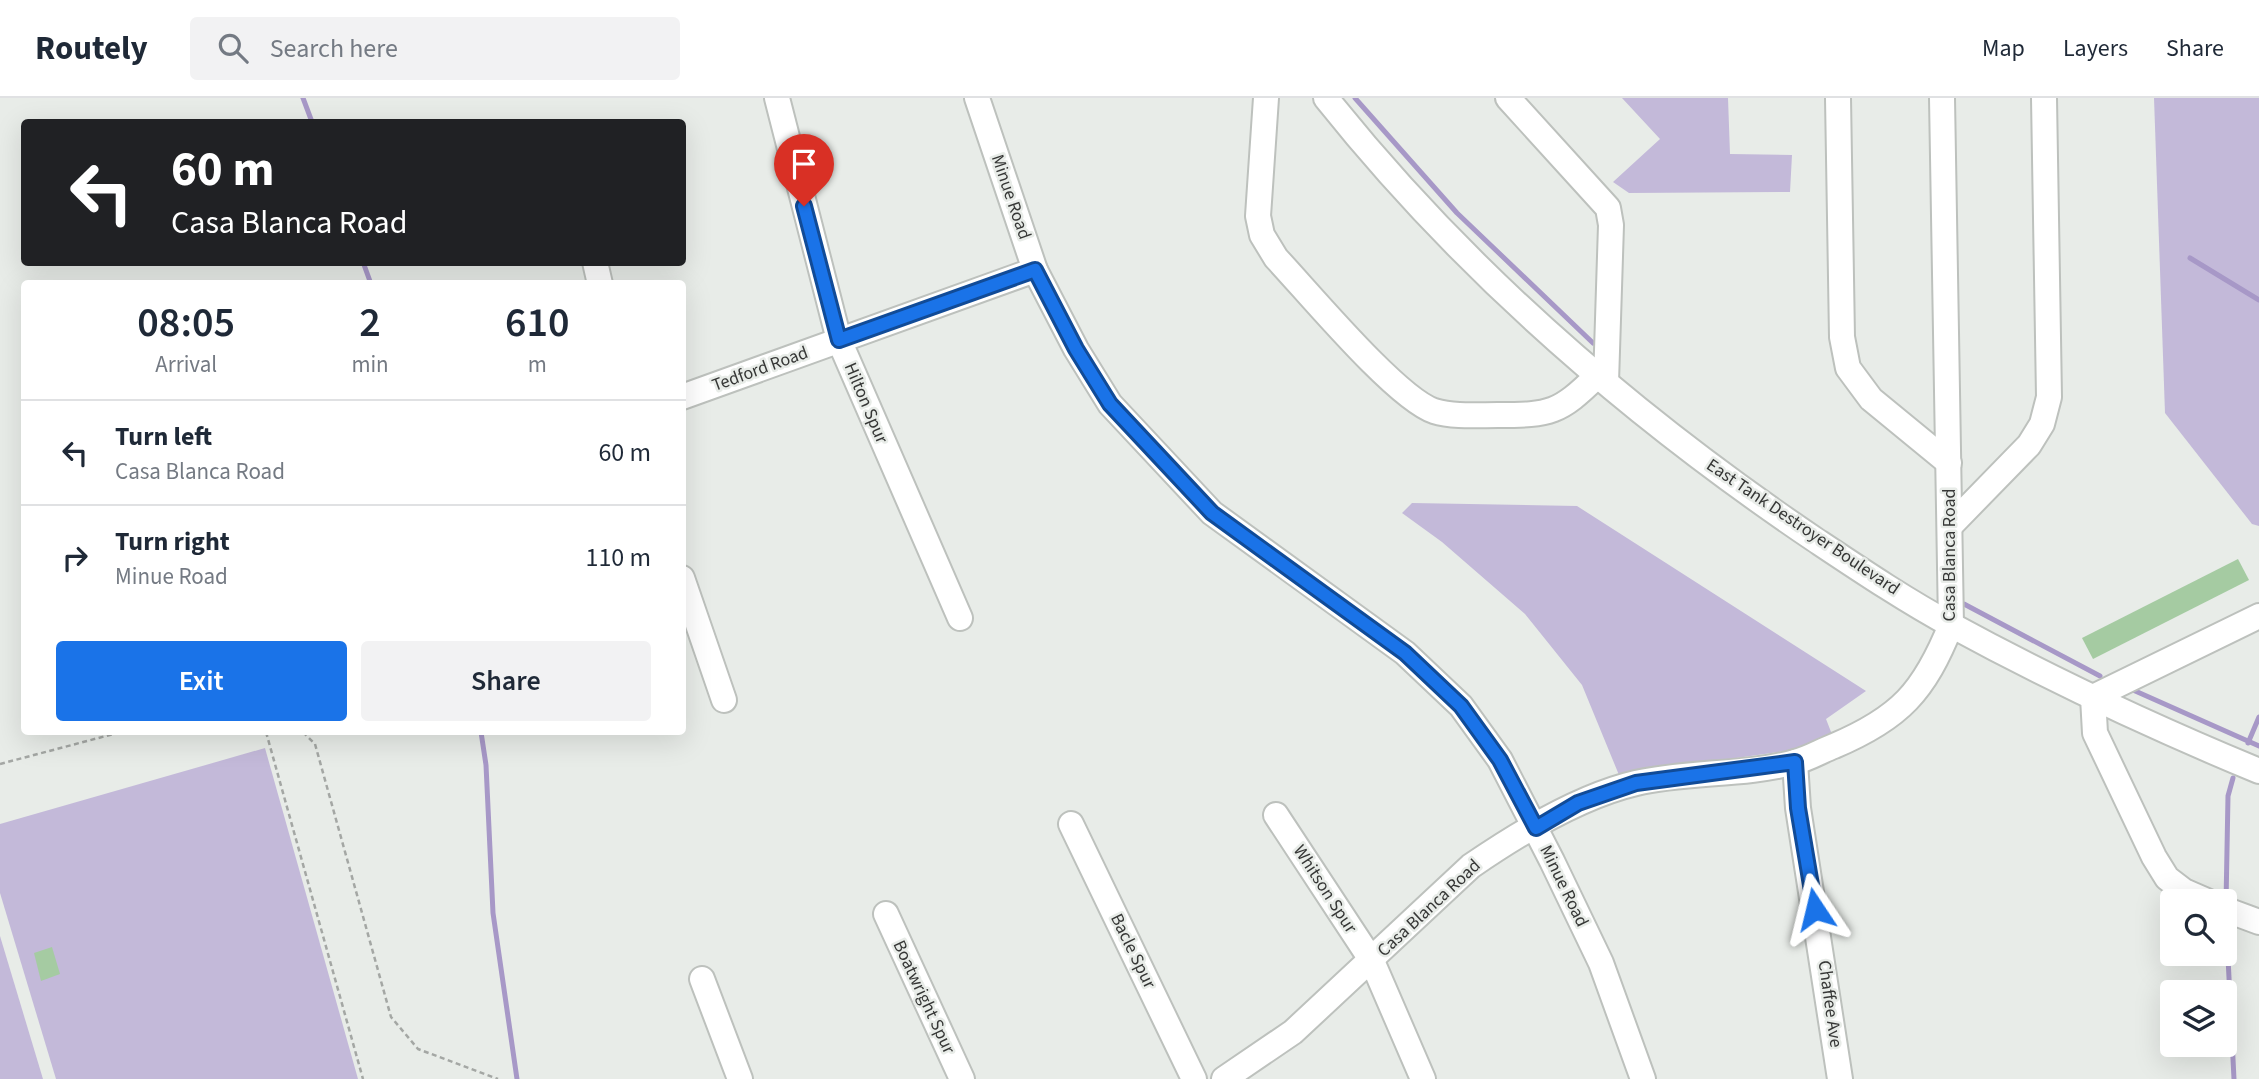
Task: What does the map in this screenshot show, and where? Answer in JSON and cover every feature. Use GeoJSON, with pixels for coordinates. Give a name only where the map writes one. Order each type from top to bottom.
{"type":"FeatureCollection","features":[{"type":"Feature","properties":{"kind":"street","name":"Hilton Spur"},"geometry":{"type":"LineString","coordinates":[[777,98],[839,340],[960,618]]}},
{"type":"Feature","properties":{"kind":"street","name":"Minue Road"},"geometry":{"type":"LineString","coordinates":[[976,98],[1035,270],[1076,349],[1110,404],[1212,513],[1405,653],[1461,706],[1500,760],[1536,828],[1601,963],[1643,1079]]}},
{"type":"Feature","properties":{"kind":"street"},"geometry":{"type":"LineString","coordinates":[[1266,98],[1258,216],[1262,235],[1276,258],[1402,391],[1433,411],[1455,415],[1534,415],[1569,403],[1602,379],[1611,238],[1608,208],[1508,98]]}},
{"type":"Feature","properties":{"kind":"street","name":"East Tank Destroyer Boulevard"},"geometry":{"type":"LineString","coordinates":[[1326,98],[1360,141],[1463,253],[1538,325],[1738,488],[1951,625],[2168,734],[2259,771]]}},
{"type":"Feature","properties":{"kind":"street"},"geometry":{"type":"LineString","coordinates":[[1838,98],[1842,337],[1848,368],[1871,399],[1949,463]]}},
{"type":"Feature","properties":{"kind":"street","name":"Casa Blanca Road"},"geometry":{"type":"LineString","coordinates":[[1224,1079],[1293,1032],[1373,961],[1471,866],[1578,803],[1636,783],[1795,762],[1874,729],[1917,692],[1937,659],[1951,625],[1942,98]]}},
{"type":"Feature","properties":{"kind":"street"},"geometry":{"type":"LineString","coordinates":[[1950,526],[2029,445],[2042,424],[2049,397],[2044,98]]}},
{"type":"Feature","properties":{"kind":"street","name":"Tedford Road"},"geometry":{"type":"LineString","coordinates":[[686,396],[1035,270]]}},
{"type":"Feature","properties":{"kind":"street"},"geometry":{"type":"LineString","coordinates":[[686,590],[724,700]]}},
{"type":"Feature","properties":{"kind":"street"},"geometry":{"type":"LineString","coordinates":[[2182,889],[2167,877],[2154,858],[2095,733],[2093,697],[2259,616]]}},
{"type":"Feature","properties":{"kind":"street","name":"Chaffee Ave"},"geometry":{"type":"LineString","coordinates":[[1795,762],[1798,808],[1840,1079]]}},
{"type":"Feature","properties":{"kind":"street","name":"Whitson Spur"},"geometry":{"type":"LineString","coordinates":[[1276,815],[1373,961],[1423,1079]]}},
{"type":"Feature","properties":{"kind":"street","name":"Bacle Spur"},"geometry":{"type":"LineString","coordinates":[[1071,824],[1194,1079]]}},
{"type":"Feature","properties":{"kind":"street"},"geometry":{"type":"LineString","coordinates":[[2237,913],[2254,920]]}},
{"type":"Feature","properties":{"kind":"street","name":"Boatwright Spur"},"geometry":{"type":"LineString","coordinates":[[886,914],[962,1079]]}},
{"type":"Feature","properties":{"kind":"street"},"geometry":{"type":"LineString","coordinates":[[702,979],[740,1079]]}},
{"type":"Feature","properties":{"kind":"path"},"geometry":{"type":"LineString","coordinates":[[0,764],[110,735]]}},
{"type":"Feature","properties":{"kind":"path"},"geometry":{"type":"LineString","coordinates":[[267,735],[363,1079]]}},
{"type":"Feature","properties":{"kind":"path"},"geometry":{"type":"LineString","coordinates":[[306,735],[315,744],[391,1017],[418,1049],[498,1079]]}},
{"type":"Feature","properties":{"kind":"shaded area"},"geometry":{"type":"Polygon","coordinates":[[[1622,98],[1728,98],[1730,154],[1792,155],[1790,192],[1629,193],[1613,182],[1660,139],[1622,98]]]}},
{"type":"Feature","properties":{"kind":"shaded area"},"geometry":{"type":"Polygon","coordinates":[[[2154,98],[2259,98],[2259,526],[2252,524],[2165,413],[2154,98]]]}},
{"type":"Feature","properties":{"kind":"shaded area"},"geometry":{"type":"Polygon","coordinates":[[[1412,503],[1577,506],[1866,691],[1826,719],[1833,737],[1805,748],[1619,775],[1582,685],[1525,614],[1442,542],[1402,513],[1412,503]]]}},
{"type":"Feature","properties":{"kind":"shaded area"},"geometry":{"type":"Polygon","coordinates":[[[265,748],[358,1079],[56,1079],[0,893],[0,824],[265,748]]]}},
{"type":"Feature","properties":{"kind":"shaded area"},"geometry":{"type":"Polygon","coordinates":[[[0,936],[43,1079],[0,1079],[0,936]]]}},
{"type":"Feature","properties":{"kind":"building"},"geometry":{"type":"Polygon","coordinates":[[[2238,559],[2249,580],[2093,659],[2082,638],[2238,559]]]}},
{"type":"Feature","properties":{"kind":"building"},"geometry":{"type":"Polygon","coordinates":[[[52,947],[60,974],[41,981],[34,953],[52,947]]]}},
{"type":"Feature","properties":{"kind":"waterway"},"geometry":{"type":"LineString","coordinates":[[303,98],[311,119]]}},
{"type":"Feature","properties":{"kind":"waterway"},"geometry":{"type":"LineString","coordinates":[[1355,98],[1457,213],[1593,343]]}},
{"type":"Feature","properties":{"kind":"waterway"},"geometry":{"type":"LineString","coordinates":[[2190,258],[2259,300]]}},
{"type":"Feature","properties":{"kind":"waterway"},"geometry":{"type":"LineString","coordinates":[[364,266],[370,280]]}},
{"type":"Feature","properties":{"kind":"waterway"},"geometry":{"type":"LineString","coordinates":[[1964,604],[2100,676]]}},
{"type":"Feature","properties":{"kind":"waterway"},"geometry":{"type":"LineString","coordinates":[[2133,690],[2259,746]]}},
{"type":"Feature","properties":{"kind":"waterway"},"geometry":{"type":"LineString","coordinates":[[2248,743],[2259,717]]}},
{"type":"Feature","properties":{"kind":"waterway"},"geometry":{"type":"LineString","coordinates":[[481,735],[486,765],[493,913],[517,1079]]}},
{"type":"Feature","properties":{"kind":"waterway"},"geometry":{"type":"LineString","coordinates":[[2226,889],[2228,796],[2233,778]]}},
{"type":"Feature","properties":{"kind":"waterway"},"geometry":{"type":"LineString","coordinates":[[2228,966],[2234,1079]]}},
{"type":"Feature","properties":{"kind":"route"},"geometry":{"type":"LineString","coordinates":[[804,206],[839,340],[1035,270],[1076,349],[1110,404],[1212,513],[1405,653],[1461,706],[1500,760],[1536,828],[1578,803],[1636,783],[1795,762],[1798,808],[1815,909]]}}]}
